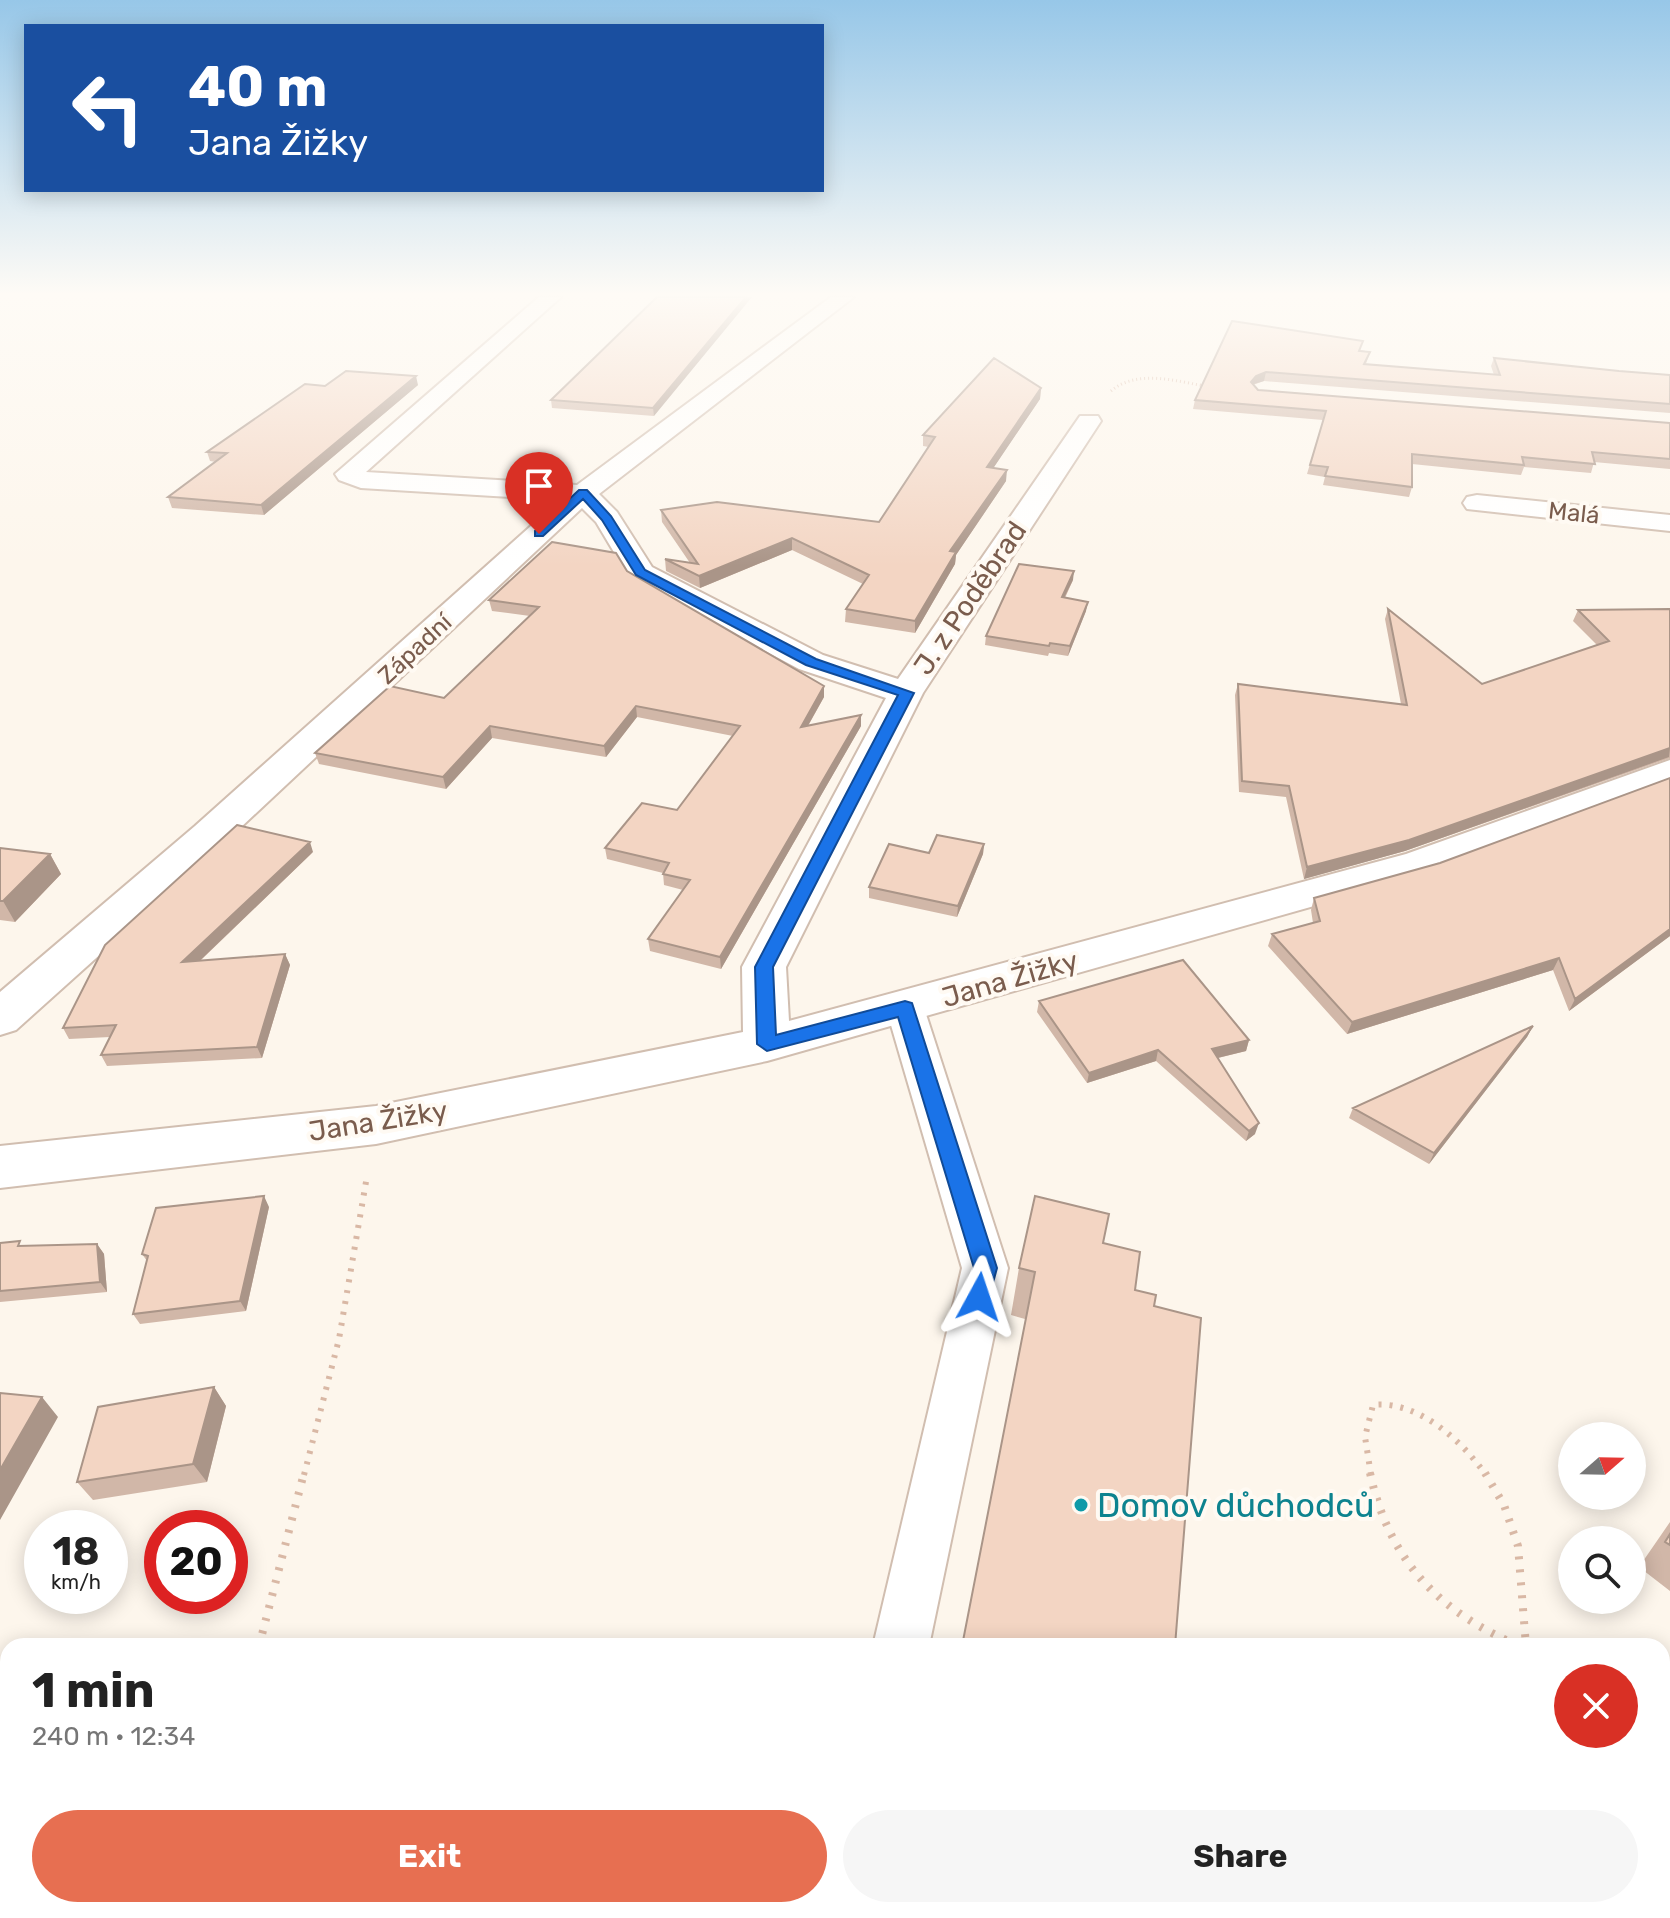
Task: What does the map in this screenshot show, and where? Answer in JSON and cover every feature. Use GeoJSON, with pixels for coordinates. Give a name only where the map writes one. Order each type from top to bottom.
{"type":"FeatureCollection","features":[{"type":"Feature","properties":{"kind":"street"},"geometry":{"type":"LineString","coordinates":[[448,387],[348,474],[361,480],[583,493],[607,518],[641,573],[811,662],[906,693]]}},
{"type":"Feature","properties":{"kind":"street","name":"Západní"},"geometry":{"type":"LineString","coordinates":[[0,1018],[209,835],[583,493],[725,387]]}},
{"type":"Feature","properties":{"kind":"street","name":"J. z Poděbrad"},"geometry":{"type":"LineString","coordinates":[[767,1044],[764,967],[906,693],[1089,421]]}},
{"type":"Feature","properties":{"kind":"street","name":"Malá"},"geometry":{"type":"LineString","coordinates":[[1477,503],[1670,523]]}},
{"type":"Feature","properties":{"kind":"street","name":"Jana Žižky"},"geometry":{"type":"LineString","coordinates":[[0,1167],[376,1125],[767,1044],[1420,863],[1670,771]]}},
{"type":"Feature","properties":{"kind":"lane"},"geometry":{"type":"LineString","coordinates":[[903,1638],[985,1268],[905,1008]]}},
{"type":"Feature","properties":{"kind":"path"},"geometry":{"type":"LineString","coordinates":[[1089,421],[1115,387]]}},
{"type":"Feature","properties":{"kind":"path"},"geometry":{"type":"LineString","coordinates":[[1212,387],[1217,387]]}},
{"type":"Feature","properties":{"kind":"path"},"geometry":{"type":"LineString","coordinates":[[261,1638],[339,1339],[376,1125]]}},
{"type":"Feature","properties":{"kind":"path"},"geometry":{"type":"LineString","coordinates":[[1501,1638],[1447,1602],[1400,1554],[1383,1521],[1367,1455],[1365,1431],[1373,1405],[1387,1402],[1409,1408],[1471,1453],[1509,1519],[1522,1565],[1526,1638]]}},
{"type":"Feature","properties":{"kind":"building"},"geometry":{"type":"Polygon","coordinates":[[[301,387],[403,387],[261,505],[168,497],[227,453],[207,452],[301,387]]]}},
{"type":"Feature","properties":{"kind":"building"},"geometry":{"type":"Polygon","coordinates":[[[565,387],[671,387],[653,408],[551,400],[565,387]]]}},
{"type":"Feature","properties":{"kind":"building"},"geometry":{"type":"Polygon","coordinates":[[[968,387],[1041,388],[987,467],[1007,470],[950,551],[956,552],[915,621],[846,609],[869,575],[792,538],[699,576],[665,559],[698,564],[661,510],[717,502],[879,522],[935,437],[923,435],[968,387]]]}},
{"type":"Feature","properties":{"kind":"building"},"geometry":{"type":"Polygon","coordinates":[[[1201,387],[1255,387],[1258,390],[1670,423],[1670,459],[1592,452],[1595,464],[1522,457],[1524,465],[1412,454],[1412,487],[1325,476],[1328,467],[1310,465],[1326,411],[1195,400],[1201,387]]]}},
{"type":"Feature","properties":{"kind":"building"},"geometry":{"type":"Polygon","coordinates":[[[1449,387],[1670,387],[1670,404],[1449,387]]]}},
{"type":"Feature","properties":{"kind":"building"},"geometry":{"type":"Polygon","coordinates":[[[552,542],[616,553],[627,571],[824,686],[801,727],[861,715],[720,957],[648,939],[690,880],[663,874],[669,863],[605,848],[642,803],[677,810],[740,726],[636,706],[604,746],[490,726],[443,777],[315,753],[390,686],[444,698],[539,607],[489,600],[552,542]]]}},
{"type":"Feature","properties":{"kind":"building"},"geometry":{"type":"Polygon","coordinates":[[[1019,564],[1074,571],[1062,597],[1088,602],[1070,646],[1050,643],[1049,646],[986,636],[1019,564]]]}},
{"type":"Feature","properties":{"kind":"building"},"geometry":{"type":"Polygon","coordinates":[[[1388,609],[1482,684],[1609,641],[1578,610],[1670,609],[1670,748],[1409,840],[1307,867],[1289,786],[1242,781],[1238,684],[1407,705],[1388,609]]]}},
{"type":"Feature","properties":{"kind":"building"},"geometry":{"type":"Polygon","coordinates":[[[1670,778],[1670,929],[1575,999],[1559,958],[1352,1022],[1272,934],[1320,921],[1314,898],[1440,863],[1670,778]]]}},
{"type":"Feature","properties":{"kind":"building"},"geometry":{"type":"Polygon","coordinates":[[[237,825],[310,842],[182,962],[285,954],[257,1047],[101,1055],[116,1025],[63,1028],[105,945],[237,825]]]}},
{"type":"Feature","properties":{"kind":"building"},"geometry":{"type":"Polygon","coordinates":[[[937,835],[984,844],[958,906],[869,887],[889,844],[929,853],[937,835]]]}},
{"type":"Feature","properties":{"kind":"building"},"geometry":{"type":"Polygon","coordinates":[[[0,848],[50,854],[3,901],[0,901],[0,848]]]}},
{"type":"Feature","properties":{"kind":"building"},"geometry":{"type":"Polygon","coordinates":[[[1183,960],[1249,1040],[1212,1049],[1259,1123],[1249,1131],[1158,1050],[1089,1073],[1039,1001],[1183,960]]]}},
{"type":"Feature","properties":{"kind":"building"},"geometry":{"type":"Polygon","coordinates":[[[1533,1026],[1434,1153],[1353,1108],[1533,1026]]]}},
{"type":"Feature","properties":{"kind":"building"},"geometry":{"type":"Polygon","coordinates":[[[264,1196],[240,1301],[133,1314],[148,1256],[142,1254],[156,1208],[264,1196]]]}},
{"type":"Feature","properties":{"kind":"building","name":"Domov důchodců"},"geometry":{"type":"Polygon","coordinates":[[[1035,1196],[1109,1214],[1103,1243],[1140,1252],[1135,1290],[1156,1295],[1154,1306],[1201,1318],[1176,1638],[964,1638],[1035,1272],[1019,1268],[1035,1196]]]}},
{"type":"Feature","properties":{"kind":"building"},"geometry":{"type":"Polygon","coordinates":[[[20,1241],[18,1246],[97,1244],[100,1282],[0,1291],[0,1243],[20,1241]]]}},
{"type":"Feature","properties":{"kind":"building"},"geometry":{"type":"Polygon","coordinates":[[[214,1387],[193,1464],[77,1482],[98,1407],[214,1387]]]}},
{"type":"Feature","properties":{"kind":"building"},"geometry":{"type":"Polygon","coordinates":[[[0,1393],[42,1397],[0,1470],[0,1393]]]}},
{"type":"Feature","properties":{"kind":"place","name":"Domov důchodců"},"geometry":{"type":"Point","coordinates":[1081,1505]}},
{"type":"Feature","properties":{"kind":"route"},"geometry":{"type":"LineString","coordinates":[[539,534],[583,493],[607,518],[641,573],[811,662],[906,693],[764,967],[767,1044],[905,1008],[985,1268],[979,1297]]}}]}
